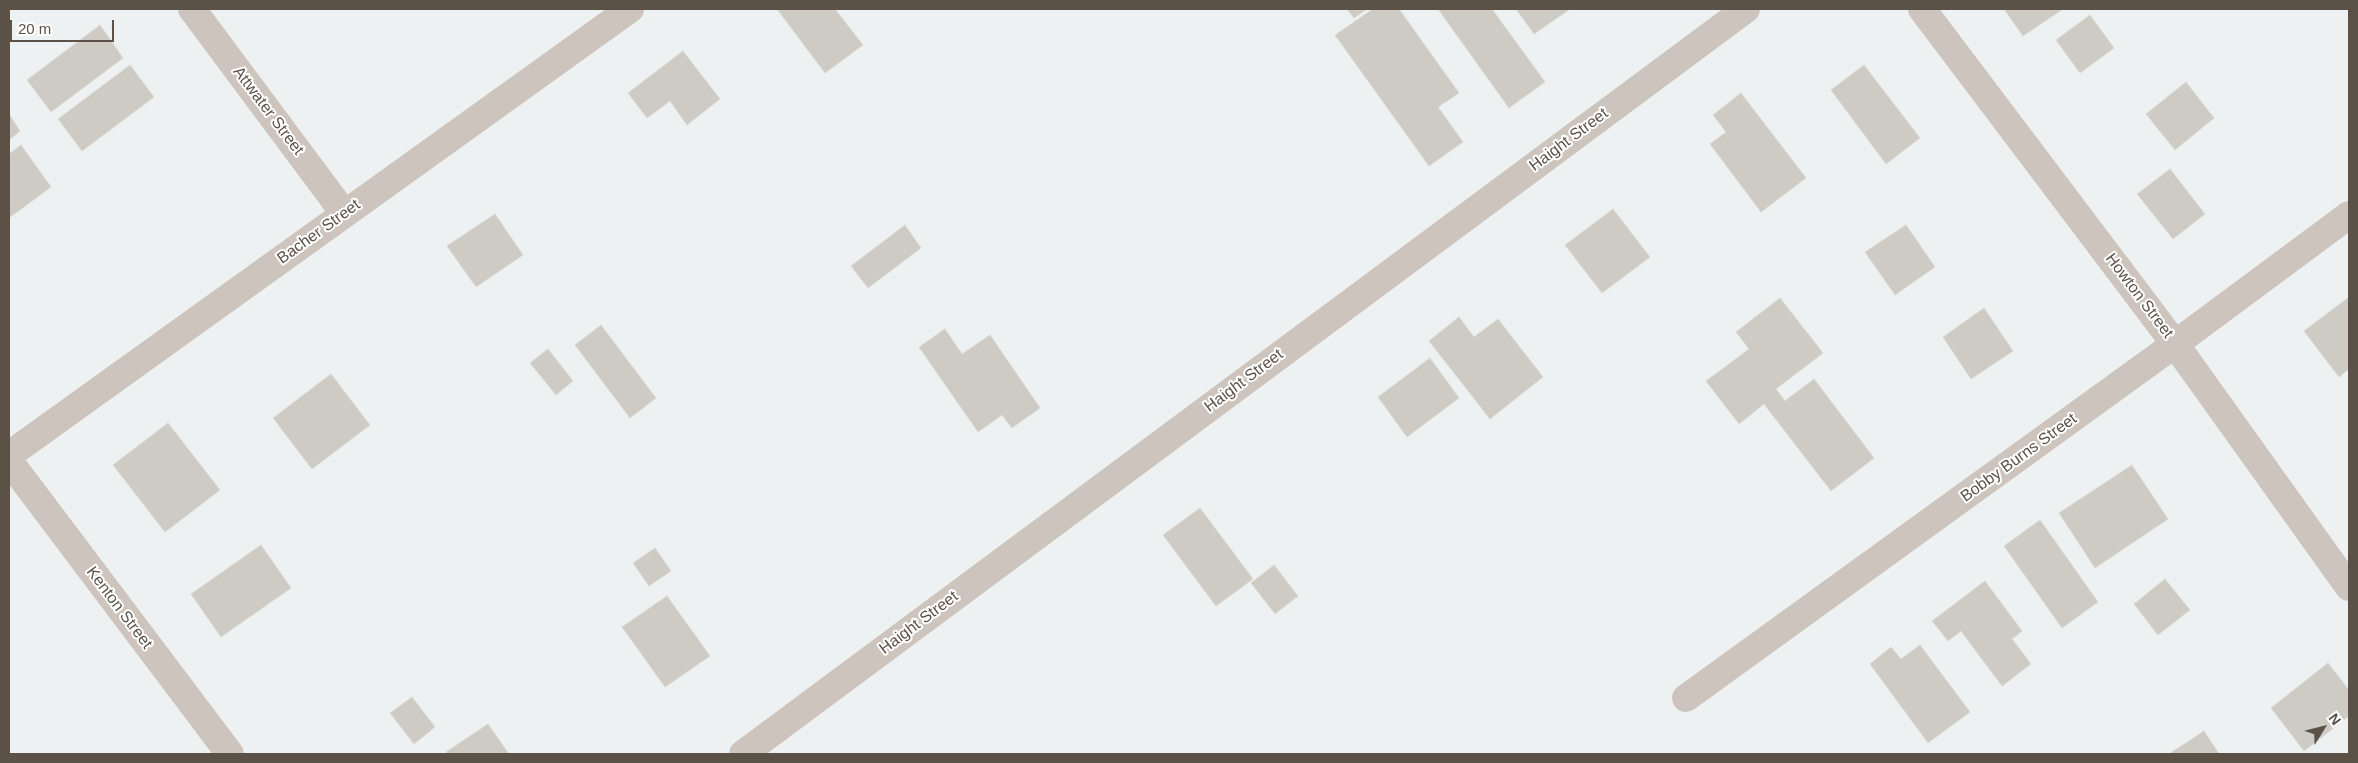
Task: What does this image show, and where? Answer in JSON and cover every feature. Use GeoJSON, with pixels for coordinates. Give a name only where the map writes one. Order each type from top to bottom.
{"type":"FeatureCollection","features":[{"type":"Feature","properties":{"kind":"street","name":"Attwater Street"},"geometry":{"type":"LineString","coordinates":[[192,9],[344,213]]}},
{"type":"Feature","properties":{"kind":"street","name":"Bacher Street"},"geometry":{"type":"LineString","coordinates":[[9,455],[630,9]]}},
{"type":"Feature","properties":{"kind":"street","name":"Haight Street"},"geometry":{"type":"LineString","coordinates":[[743,754],[1746,9]]}},
{"type":"Feature","properties":{"kind":"street","name":"Howton Street"},"geometry":{"type":"LineString","coordinates":[[1922,9],[2175,344],[2349,586]]}},
{"type":"Feature","properties":{"kind":"street","name":"Bobby Burns Street"},"geometry":{"type":"LineString","coordinates":[[1686,698],[2175,344],[2349,215]]}},
{"type":"Feature","properties":{"kind":"street","name":"Kenton Street"},"geometry":{"type":"LineString","coordinates":[[9,461],[230,754]]}},
{"type":"Feature","properties":{"kind":"building"},"geometry":{"type":"Polygon","coordinates":[[[777,9],[835,9],[863,45],[825,73],[777,9]]]}},
{"type":"Feature","properties":{"kind":"building"},"geometry":{"type":"Polygon","coordinates":[[[1347,9],[1367,9],[1354,18],[1347,9]]]}},
{"type":"Feature","properties":{"kind":"building"},"geometry":{"type":"Polygon","coordinates":[[[1373,9],[1399,9],[1459,93],[1438,107],[1463,142],[1429,166],[1335,35],[1373,9]]]}},
{"type":"Feature","properties":{"kind":"building"},"geometry":{"type":"Polygon","coordinates":[[[1438,9],[1492,9],[1545,82],[1509,108],[1438,9]]]}},
{"type":"Feature","properties":{"kind":"building"},"geometry":{"type":"Polygon","coordinates":[[[1516,9],[1570,9],[1534,34],[1516,9]]]}},
{"type":"Feature","properties":{"kind":"building"},"geometry":{"type":"Polygon","coordinates":[[[2004,9],[2063,9],[2023,36],[2004,9]]]}},
{"type":"Feature","properties":{"kind":"building"},"geometry":{"type":"Polygon","coordinates":[[[2090,15],[2114,48],[2080,73],[2056,40],[2090,15]]]}},
{"type":"Feature","properties":{"kind":"building"},"geometry":{"type":"Polygon","coordinates":[[[100,25],[123,58],[51,112],[27,80],[100,25]]]}},
{"type":"Feature","properties":{"kind":"building"},"geometry":{"type":"Polygon","coordinates":[[[683,51],[720,99],[687,125],[670,101],[647,118],[628,93],[683,51]]]}},
{"type":"Feature","properties":{"kind":"building"},"geometry":{"type":"Polygon","coordinates":[[[130,65],[154,97],[82,151],[58,119],[130,65]]]}},
{"type":"Feature","properties":{"kind":"building"},"geometry":{"type":"Polygon","coordinates":[[[1864,65],[1920,138],[1886,164],[1831,90],[1864,65]]]}},
{"type":"Feature","properties":{"kind":"building"},"geometry":{"type":"Polygon","coordinates":[[[2186,82],[2214,118],[2175,150],[2146,114],[2186,82]]]}},
{"type":"Feature","properties":{"kind":"building"},"geometry":{"type":"Polygon","coordinates":[[[1741,93],[1806,178],[1761,212],[1710,144],[1726,132],[1713,115],[1741,93]]]}},
{"type":"Feature","properties":{"kind":"building"},"geometry":{"type":"Polygon","coordinates":[[[9,114],[20,131],[9,140],[9,114]]]}},
{"type":"Feature","properties":{"kind":"building"},"geometry":{"type":"Polygon","coordinates":[[[21,145],[51,187],[9,218],[9,154],[21,145]]]}},
{"type":"Feature","properties":{"kind":"building"},"geometry":{"type":"Polygon","coordinates":[[[2170,169],[2205,214],[2173,239],[2137,194],[2170,169]]]}},
{"type":"Feature","properties":{"kind":"building"},"geometry":{"type":"Polygon","coordinates":[[[1613,209],[1650,257],[1602,293],[1565,245],[1613,209]]]}},
{"type":"Feature","properties":{"kind":"building"},"geometry":{"type":"Polygon","coordinates":[[[495,214],[523,255],[476,287],[447,246],[495,214]]]}},
{"type":"Feature","properties":{"kind":"building"},"geometry":{"type":"Polygon","coordinates":[[[905,225],[921,248],[868,288],[851,266],[905,225]]]}},
{"type":"Feature","properties":{"kind":"building"},"geometry":{"type":"Polygon","coordinates":[[[1906,225],[1935,267],[1895,295],[1865,252],[1906,225]]]}},
{"type":"Feature","properties":{"kind":"building"},"geometry":{"type":"Polygon","coordinates":[[[2349,297],[2349,369],[2339,377],[2304,331],[2349,297]]]}},
{"type":"Feature","properties":{"kind":"building"},"geometry":{"type":"Polygon","coordinates":[[[1780,298],[1823,353],[1776,389],[1785,401],[1814,379],[1874,458],[1831,491],[1764,404],[1739,424],[1706,381],[1749,349],[1736,332],[1780,298]]]}},
{"type":"Feature","properties":{"kind":"building"},"geometry":{"type":"Polygon","coordinates":[[[1984,308],[2013,351],[1971,379],[1943,337],[1984,308]]]}},
{"type":"Feature","properties":{"kind":"building"},"geometry":{"type":"Polygon","coordinates":[[[1459,317],[1474,337],[1498,319],[1543,377],[1490,419],[1429,341],[1459,317]]]}},
{"type":"Feature","properties":{"kind":"building"},"geometry":{"type":"Polygon","coordinates":[[[601,325],[656,398],[630,418],[575,345],[601,325]]]}},
{"type":"Feature","properties":{"kind":"building"},"geometry":{"type":"Polygon","coordinates":[[[945,329],[962,354],[990,335],[1040,408],[1012,428],[1002,415],[978,432],[919,347],[945,329]]]}},
{"type":"Feature","properties":{"kind":"building"},"geometry":{"type":"Polygon","coordinates":[[[548,349],[573,381],[556,395],[530,363],[548,349]]]}},
{"type":"Feature","properties":{"kind":"building"},"geometry":{"type":"Polygon","coordinates":[[[1430,358],[1459,398],[1407,437],[1378,397],[1430,358]]]}},
{"type":"Feature","properties":{"kind":"building"},"geometry":{"type":"Polygon","coordinates":[[[331,374],[370,425],[312,469],[273,418],[331,374]]]}},
{"type":"Feature","properties":{"kind":"building"},"geometry":{"type":"Polygon","coordinates":[[[168,423],[220,490],[165,532],[113,465],[168,423]]]}},
{"type":"Feature","properties":{"kind":"building"},"geometry":{"type":"Polygon","coordinates":[[[2132,465],[2168,519],[2095,568],[2059,513],[2132,465]]]}},
{"type":"Feature","properties":{"kind":"building"},"geometry":{"type":"Polygon","coordinates":[[[1200,508],[1253,579],[1216,606],[1163,535],[1200,508]]]}},
{"type":"Feature","properties":{"kind":"building"},"geometry":{"type":"Polygon","coordinates":[[[2040,520],[2098,602],[2062,628],[2004,546],[2040,520]]]}},
{"type":"Feature","properties":{"kind":"building"},"geometry":{"type":"Polygon","coordinates":[[[261,545],[291,588],[221,637],[191,594],[261,545]]]}},
{"type":"Feature","properties":{"kind":"building"},"geometry":{"type":"Polygon","coordinates":[[[655,548],[671,571],[649,586],[633,563],[655,548]]]}},
{"type":"Feature","properties":{"kind":"building"},"geometry":{"type":"Polygon","coordinates":[[[1274,565],[1298,596],[1275,614],[1251,583],[1274,565]]]}},
{"type":"Feature","properties":{"kind":"building"},"geometry":{"type":"Polygon","coordinates":[[[2165,579],[2190,610],[2158,635],[2134,604],[2165,579]]]}},
{"type":"Feature","properties":{"kind":"building"},"geometry":{"type":"Polygon","coordinates":[[[1985,581],[2022,631],[2012,639],[2031,664],[2002,686],[1961,631],[1948,641],[1932,621],[1985,581]]]}},
{"type":"Feature","properties":{"kind":"building"},"geometry":{"type":"Polygon","coordinates":[[[667,596],[710,656],[665,687],[622,627],[667,596]]]}},
{"type":"Feature","properties":{"kind":"building"},"geometry":{"type":"Polygon","coordinates":[[[1920,645],[1970,712],[1928,743],[1870,664],[1891,647],[1901,659],[1920,645]]]}},
{"type":"Feature","properties":{"kind":"building"},"geometry":{"type":"Polygon","coordinates":[[[2328,663],[2349,690],[2349,716],[2304,751],[2271,708],[2328,663]]]}},
{"type":"Feature","properties":{"kind":"building"},"geometry":{"type":"Polygon","coordinates":[[[412,697],[435,727],[414,744],[390,713],[412,697]]]}},
{"type":"Feature","properties":{"kind":"building"},"geometry":{"type":"Polygon","coordinates":[[[488,724],[509,754],[448,754],[446,752],[488,724]]]}},
{"type":"Feature","properties":{"kind":"building"},"geometry":{"type":"Polygon","coordinates":[[[2204,731],[2219,754],[2169,754],[2204,731]]]}}]}
